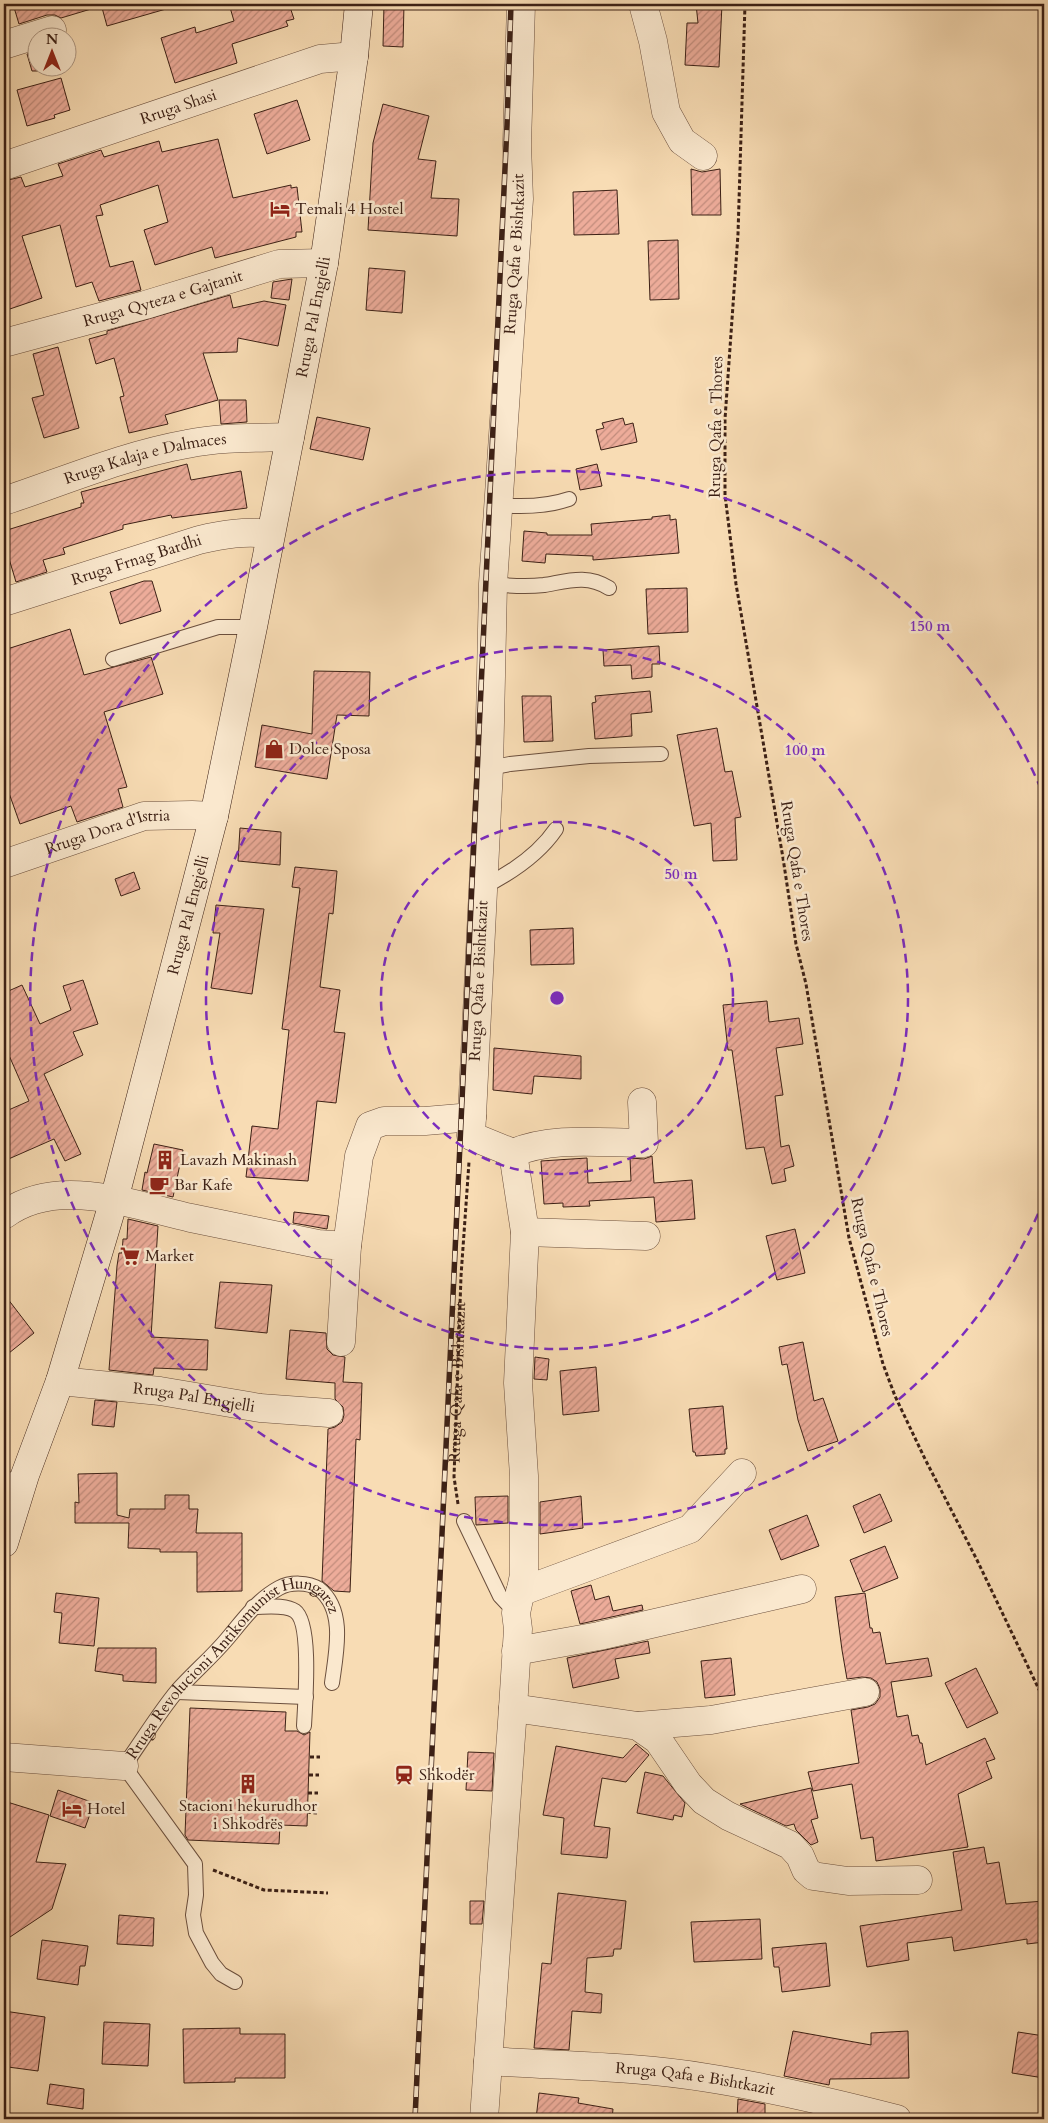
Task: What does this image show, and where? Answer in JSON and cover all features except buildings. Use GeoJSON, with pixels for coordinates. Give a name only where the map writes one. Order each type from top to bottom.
{"type":"FeatureCollection","features":[{"type":"Feature","properties":{"kind":"street","name":"Rruga Pal Engjelli"},"geometry":{"type":"LineString","coordinates":[[4,1543],[14,1479],[60,1381],[114,1200],[214,816],[324,263],[354,56],[359,4]]}},
{"type":"Feature","properties":{"kind":"street","name":"Rruga Qafa e Bishtkazit"},"geometry":{"type":"LineString","coordinates":[[471,1126],[489,768],[493,584],[519,199],[518,145],[521,4]]}},
{"type":"Feature","properties":{"kind":"street"},"geometry":{"type":"LineString","coordinates":[[643,4],[653,41],[666,112],[682,140],[703,156]]}},
{"type":"Feature","properties":{"kind":"street"},"geometry":{"type":"LineString","coordinates":[[4,45],[28,38]]}},
{"type":"Feature","properties":{"kind":"street","name":"Rruga Shasi"},"geometry":{"type":"LineString","coordinates":[[4,166],[320,59],[354,56]]}},
{"type":"Feature","properties":{"kind":"street","name":"Rruga Qyteza e Gajtanit"},"geometry":{"type":"LineString","coordinates":[[4,343],[145,305],[279,264],[324,263]]}},
{"type":"Feature","properties":{"kind":"street","name":"Rruga Kalaja e Dalmaces"},"geometry":{"type":"LineString","coordinates":[[4,500],[128,460],[187,444],[220,439],[290,437]]}},
{"type":"Feature","properties":{"kind":"street","name":"Rruga Frnag Bardhi"},"geometry":{"type":"LineString","coordinates":[[4,602],[199,540],[248,531],[270,534]]}},
{"type":"Feature","properties":{"kind":"street","name":"Rruga Dora d'Istria"},"geometry":{"type":"LineString","coordinates":[[4,864],[144,816],[214,816]]}},
{"type":"Feature","properties":{"kind":"street"},"geometry":{"type":"LineString","coordinates":[[513,1153],[528,1147],[552,1142],[644,1143],[642,1102]]}},
{"type":"Feature","properties":{"kind":"street"},"geometry":{"type":"LineString","coordinates":[[341,1342],[347,1246],[359,1156],[364,1138],[370,1126],[384,1121],[425,1121],[471,1126],[513,1153],[525,1232],[518,1383],[524,1575],[518,1602],[513,1708],[484,2119]]}},
{"type":"Feature","properties":{"kind":"street"},"geometry":{"type":"LineString","coordinates":[[4,1215],[25,1203],[49,1197],[72,1195],[114,1200],[318,1244],[347,1246]]}},
{"type":"Feature","properties":{"kind":"street"},"geometry":{"type":"LineString","coordinates":[[525,1232],[646,1236]]}},
{"type":"Feature","properties":{"kind":"street","name":"Rruga Pal Engjelli"},"geometry":{"type":"LineString","coordinates":[[60,1381],[160,1391],[260,1408],[329,1413]]}},
{"type":"Feature","properties":{"kind":"street"},"geometry":{"type":"LineString","coordinates":[[518,1602],[690,1528],[742,1473]]}},
{"type":"Feature","properties":{"kind":"street"},"geometry":{"type":"LineString","coordinates":[[516,1651],[600,1636],[802,1589]]}},
{"type":"Feature","properties":{"kind":"street"},"geometry":{"type":"LineString","coordinates":[[513,1708],[638,1726],[711,1720],[865,1692]]}},
{"type":"Feature","properties":{"kind":"street"},"geometry":{"type":"LineString","coordinates":[[638,1726],[658,1740],[688,1784],[704,1801],[728,1816],[790,1845],[800,1856],[806,1870],[812,1876],[848,1881],[918,1880]]}},
{"type":"Feature","properties":{"kind":"street","name":"Rruga Revolucioni Antikomunist Hungarez"},"geometry":{"type":"LineString","coordinates":[[4,1757],[124,1766]]}},
{"type":"Feature","properties":{"kind":"street","name":"Rruga Qafa e Bishtkazit"},"geometry":{"type":"LineString","coordinates":[[488,2061],[654,2072],[708,2078],[850,2107],[898,2119]]}},
{"type":"Feature","properties":{"kind":"lane"},"geometry":{"type":"LineString","coordinates":[[498,505],[546,504],[569,499]]}},
{"type":"Feature","properties":{"kind":"lane"},"geometry":{"type":"LineString","coordinates":[[493,584],[510,586],[543,585],[575,579],[588,579],[598,581],[609,588]]}},
{"type":"Feature","properties":{"kind":"lane"},"geometry":{"type":"LineString","coordinates":[[113,659],[218,627],[253,627]]}},
{"type":"Feature","properties":{"kind":"lane"},"geometry":{"type":"LineString","coordinates":[[489,768],[581,757],[660,754]]}},
{"type":"Feature","properties":{"kind":"lane","name":"Rruga Qafa e Bishtkazit"},"geometry":{"type":"LineString","coordinates":[[483,887],[515,868],[551,836],[556,829]]}},
{"type":"Feature","properties":{"kind":"lane"},"geometry":{"type":"LineString","coordinates":[[464,1522],[500,1596],[518,1602]]}},
{"type":"Feature","properties":{"kind":"lane","name":"Rruga Revolucioni Antikomunist Hungarez"},"geometry":{"type":"LineString","coordinates":[[195,1864],[124,1766],[176,1692],[227,1639],[253,1607],[278,1589],[290,1584],[316,1587],[326,1595],[332,1605],[336,1621],[336,1656],[332,1683]]}},
{"type":"Feature","properties":{"kind":"lane"},"geometry":{"type":"LineString","coordinates":[[253,1607],[288,1608],[297,1612],[304,1624],[306,1643],[304,1726]]}},
{"type":"Feature","properties":{"kind":"lane"},"geometry":{"type":"LineString","coordinates":[[176,1692],[306,1697]]}},
{"type":"Feature","properties":{"kind":"lane"},"geometry":{"type":"LineString","coordinates":[[195,1864],[197,1886],[193,1915],[196,1933],[212,1963],[221,1974],[235,1982]]}},
{"type":"Feature","properties":{"kind":"path","name":"Rruga Qafa e Thores"},"geometry":{"type":"LineString","coordinates":[[745,4],[738,234],[725,419],[725,495],[736,584],[784,858],[796,944],[806,984],[850,1238],[883,1364],[895,1396],[925,1460],[977,1560],[1044,1700]]}},
{"type":"Feature","properties":{"kind":"path","name":"Rruga Qafa e Bishtkazit"},"geometry":{"type":"LineString","coordinates":[[464,1522],[456,1496],[454,1477],[461,1276],[471,1126]]}},
{"type":"Feature","properties":{"kind":"path"},"geometry":{"type":"LineString","coordinates":[[310,1757],[320,1757]]}},
{"type":"Feature","properties":{"kind":"path"},"geometry":{"type":"LineString","coordinates":[[309,1775],[319,1776]]}},
{"type":"Feature","properties":{"kind":"path"},"geometry":{"type":"LineString","coordinates":[[308,1793],[318,1793]]}},
{"type":"Feature","properties":{"kind":"path"},"geometry":{"type":"LineString","coordinates":[[307,1812],[317,1813]]}},
{"type":"Feature","properties":{"kind":"path"},"geometry":{"type":"LineString","coordinates":[[195,1864],[264,1890],[328,1893]]}},
{"type":"Feature","properties":{"kind":"railway"},"geometry":{"type":"LineString","coordinates":[[415,2119],[511,4]]}},
{"type":"Feature","properties":{"kind":"place","name":"Temali 4 Hostel"},"geometry":{"type":"Point","coordinates":[280,209]}},
{"type":"Feature","properties":{"kind":"place","name":"Dolce Sposa"},"geometry":{"type":"Point","coordinates":[274,749]}},
{"type":"Feature","properties":{"kind":"place","name":"Lavazh Makinash"},"geometry":{"type":"Point","coordinates":[165,1160]}},
{"type":"Feature","properties":{"kind":"place","name":"Bar Kafe"},"geometry":{"type":"Point","coordinates":[159,1185]}},
{"type":"Feature","properties":{"kind":"place","name":"Market"},"geometry":{"type":"Point","coordinates":[130,1256]}},
{"type":"Feature","properties":{"kind":"place","name":"Shkodër"},"geometry":{"type":"Point","coordinates":[404,1775]}},
{"type":"Feature","properties":{"kind":"place","name":"Stacioni hekurudhor i Shkodrës"},"geometry":{"type":"Point","coordinates":[248,1784]}},
{"type":"Feature","properties":{"kind":"place","name":"Hotel"},"geometry":{"type":"Point","coordinates":[72,1809]}}]}
